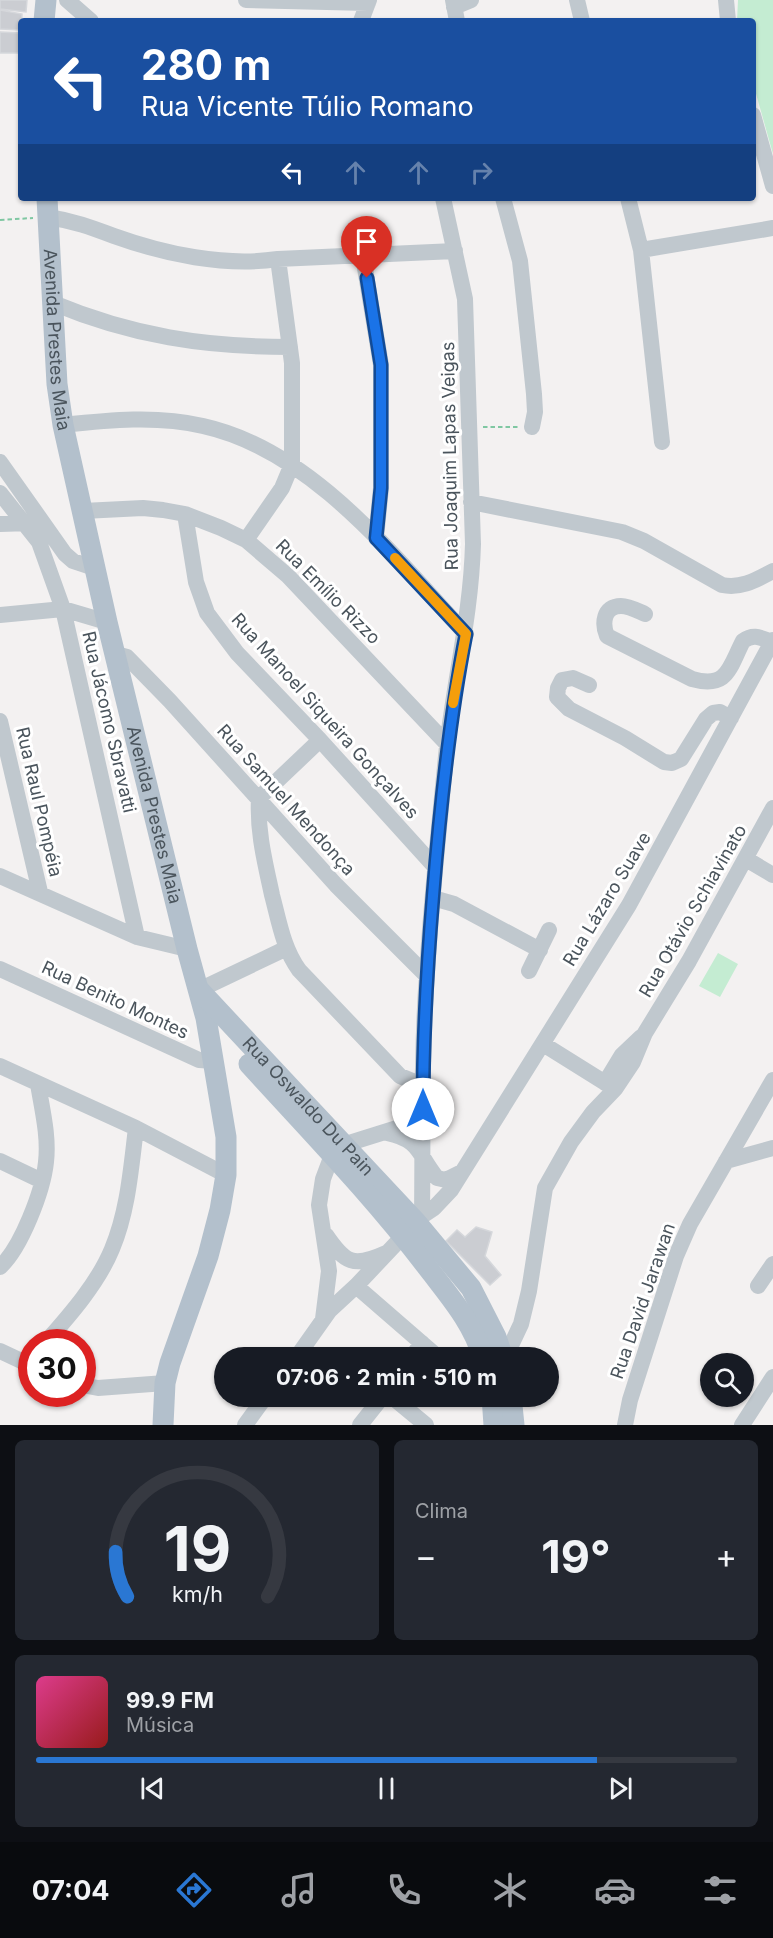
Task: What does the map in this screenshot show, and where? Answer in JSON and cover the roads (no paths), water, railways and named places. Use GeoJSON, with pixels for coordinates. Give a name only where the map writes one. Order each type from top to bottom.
{"type":"FeatureCollection","features":[{"type":"Feature","properties":{"kind":"main road"},"geometry":{"type":"LineString","coordinates":[[44,18],[46,0]]}},
{"type":"Feature","properties":{"kind":"main road","name":"Avenida Prestes Maia"},"geometry":{"type":"LineString","coordinates":[[47,208],[57,384],[63,425],[107,622],[186,949],[206,1018],[226,1137],[226,1175],[211,1248],[165,1383],[163,1425]]}},
{"type":"Feature","properties":{"kind":"main road","name":"Rua Oswaldo Du Pain"},"geometry":{"type":"LineString","coordinates":[[199,990],[408,1231]]}},
{"type":"Feature","properties":{"kind":"main road","name":"Rua Oswaldo Du Pain"},"geometry":{"type":"LineString","coordinates":[[206,1018],[338,1150]]}},
{"type":"Feature","properties":{"kind":"main road"},"geometry":{"type":"LineString","coordinates":[[408,1231],[471,1288],[500,1347]]}},
{"type":"Feature","properties":{"kind":"main road"},"geometry":{"type":"LineString","coordinates":[[408,1231],[459,1309],[480,1347]]}},
{"type":"Feature","properties":{"kind":"main road"},"geometry":{"type":"LineString","coordinates":[[493,1407],[494,1425]]}},
{"type":"Feature","properties":{"kind":"main road"},"geometry":{"type":"LineString","coordinates":[[512,1407],[514,1425]]}},
{"type":"Feature","properties":{"kind":"street"},"geometry":{"type":"LineString","coordinates":[[67,0],[88,18]]}},
{"type":"Feature","properties":{"kind":"street"},"geometry":{"type":"LineString","coordinates":[[258,0],[368,2],[362,18]]}},
{"type":"Feature","properties":{"kind":"street"},"geometry":{"type":"LineString","coordinates":[[455,9],[471,0]]}},
{"type":"Feature","properties":{"kind":"street"},"geometry":{"type":"LineString","coordinates":[[577,0],[581,18]]}},
{"type":"Feature","properties":{"kind":"street"},"geometry":{"type":"LineString","coordinates":[[726,0],[728,18]]}},
{"type":"Feature","properties":{"kind":"street"},"geometry":{"type":"LineString","coordinates":[[756,126],[773,186]]}},
{"type":"Feature","properties":{"kind":"street","name":"Rua Joaquim Lapas Veigas"},"geometry":{"type":"LineString","coordinates":[[408,1231],[423,1155],[426,976],[447,744],[466,634],[472,581],[465,299],[444,201]]}},
{"type":"Feature","properties":{"kind":"street"},"geometry":{"type":"LineString","coordinates":[[504,201],[520,261],[529,329],[535,412],[532,427]]}},
{"type":"Feature","properties":{"kind":"street"},"geometry":{"type":"LineString","coordinates":[[629,201],[641,250],[662,442]]}},
{"type":"Feature","properties":{"kind":"street"},"geometry":{"type":"LineString","coordinates":[[47,208],[69,220],[144,245],[177,253],[233,261],[259,262],[278,259],[455,251]]}},
{"type":"Feature","properties":{"kind":"street"},"geometry":{"type":"LineString","coordinates":[[641,250],[773,228]]}},
{"type":"Feature","properties":{"kind":"street"},"geometry":{"type":"LineString","coordinates":[[363,256],[381,365],[381,488],[376,538]]}},
{"type":"Feature","properties":{"kind":"street"},"geometry":{"type":"LineString","coordinates":[[246,540],[282,488],[292,464],[293,409],[290,347],[278,259]]}},
{"type":"Feature","properties":{"kind":"street"},"geometry":{"type":"LineString","coordinates":[[53,303],[112,325],[172,339],[212,344],[290,347]]}},
{"type":"Feature","properties":{"kind":"street"},"geometry":{"type":"LineString","coordinates":[[63,425],[141,418],[203,426],[249,441],[292,464],[342,505],[466,634]]}},
{"type":"Feature","properties":{"kind":"street"},"geometry":{"type":"LineString","coordinates":[[0,462],[65,554],[73,561],[94,568]]}},
{"type":"Feature","properties":{"kind":"street"},"geometry":{"type":"LineString","coordinates":[[3,501],[30,505]]}},
{"type":"Feature","properties":{"kind":"street","name":"Rua Jácomo Sbravatti"},"geometry":{"type":"LineString","coordinates":[[3,501],[39,542],[46,556],[63,609],[137,937]]}},
{"type":"Feature","properties":{"kind":"street"},"geometry":{"type":"LineString","coordinates":[[471,502],[622,532],[644,541],[722,585],[734,588],[773,571]]}},
{"type":"Feature","properties":{"kind":"street","name":"Rua Emílio Rizzo"},"geometry":{"type":"LineString","coordinates":[[83,511],[143,508],[184,514],[246,540],[288,576],[447,744]]}},
{"type":"Feature","properties":{"kind":"street","name":"Rua Manoel Siqueira Gonçalves"},"geometry":{"type":"LineString","coordinates":[[184,514],[196,582],[207,613],[237,653],[320,740],[435,867]]}},
{"type":"Feature","properties":{"kind":"street"},"geometry":{"type":"LineString","coordinates":[[0,524],[44,524]]}},
{"type":"Feature","properties":{"kind":"street"},"geometry":{"type":"LineString","coordinates":[[645,614],[623,606],[613,607],[608,612],[603,627],[607,636],[692,679],[707,683],[718,680],[726,674],[743,641],[755,636],[772,640]]}},
{"type":"Feature","properties":{"kind":"street"},"geometry":{"type":"LineString","coordinates":[[0,615],[63,609],[107,622]]}},
{"type":"Feature","properties":{"kind":"street","name":"Rua Lázaro Suave"},"geometry":{"type":"LineString","coordinates":[[304,1347],[330,1310],[408,1231],[444,1199],[462,1172],[629,905],[772,640]]}},
{"type":"Feature","properties":{"kind":"street","name":"Rua Samuel Mendonça"},"geometry":{"type":"LineString","coordinates":[[116,654],[127,657],[145,675],[336,885],[426,976]]}},
{"type":"Feature","properties":{"kind":"street"},"geometry":{"type":"LineString","coordinates":[[589,685],[573,678],[562,680],[557,697],[569,709],[625,738],[664,762],[672,763],[681,759],[706,719],[713,713],[720,712],[731,718]]}},
{"type":"Feature","properties":{"kind":"street","name":"Rua Raul Pompéia"},"geometry":{"type":"LineString","coordinates":[[0,721],[40,892]]}},
{"type":"Feature","properties":{"kind":"street"},"geometry":{"type":"LineString","coordinates":[[320,740],[259,798],[257,820],[260,841],[287,948],[298,970],[400,1076],[423,1085]]}},
{"type":"Feature","properties":{"kind":"street","name":"Rua Otávio Schiavinato"},"geometry":{"type":"LineString","coordinates":[[510,1347],[521,1324],[529,1291],[545,1188],[610,1086],[633,1062],[645,1033],[689,961],[773,808]]}},
{"type":"Feature","properties":{"kind":"street"},"geometry":{"type":"LineString","coordinates":[[746,859],[773,875]]}},
{"type":"Feature","properties":{"kind":"street"},"geometry":{"type":"LineString","coordinates":[[0,876],[137,937],[186,949]]}},
{"type":"Feature","properties":{"kind":"street"},"geometry":{"type":"LineString","coordinates":[[433,898],[454,904],[540,950]]}},
{"type":"Feature","properties":{"kind":"street"},"geometry":{"type":"LineString","coordinates":[[529,971],[549,930]]}},
{"type":"Feature","properties":{"kind":"street"},"geometry":{"type":"LineString","coordinates":[[199,990],[287,948]]}},
{"type":"Feature","properties":{"kind":"street","name":"Rua Benito Montes"},"geometry":{"type":"LineString","coordinates":[[0,969],[200,1060],[214,1061]]}},
{"type":"Feature","properties":{"kind":"street"},"geometry":{"type":"LineString","coordinates":[[543,1044],[610,1086]]}},
{"type":"Feature","properties":{"kind":"street"},"geometry":{"type":"LineString","coordinates":[[0,1066],[136,1128],[226,1175]]}},
{"type":"Feature","properties":{"kind":"street","name":"Rua David Jarawan"},"geometry":{"type":"LineString","coordinates":[[625,1425],[630,1400],[676,1256],[690,1224],[773,1080]]}},
{"type":"Feature","properties":{"kind":"street"},"geometry":{"type":"LineString","coordinates":[[2,1262],[17,1245],[31,1215],[46,1162],[46,1136],[38,1084]]}},
{"type":"Feature","properties":{"kind":"street"},"geometry":{"type":"LineString","coordinates":[[323,1322],[328,1272],[320,1198],[323,1179],[338,1150],[410,1125],[423,1109]]}},
{"type":"Feature","properties":{"kind":"street"},"geometry":{"type":"LineString","coordinates":[[56,1329],[96,1278],[112,1249],[127,1194],[136,1128]]}},
{"type":"Feature","properties":{"kind":"street"},"geometry":{"type":"LineString","coordinates":[[386,1133],[402,1136],[411,1142],[423,1155],[436,1178],[446,1180],[462,1172]]}},
{"type":"Feature","properties":{"kind":"street"},"geometry":{"type":"LineString","coordinates":[[726,1161],[773,1148]]}},
{"type":"Feature","properties":{"kind":"street"},"geometry":{"type":"LineString","coordinates":[[0,1161],[42,1180]]}},
{"type":"Feature","properties":{"kind":"street"},"geometry":{"type":"LineString","coordinates":[[322,1229],[338,1254],[353,1261],[374,1258],[408,1231]]}},
{"type":"Feature","properties":{"kind":"street"},"geometry":{"type":"LineString","coordinates":[[758,1286],[773,1264]]}},
{"type":"Feature","properties":{"kind":"street"},"geometry":{"type":"LineString","coordinates":[[356,1286],[427,1347]]}},
{"type":"Feature","properties":{"kind":"street"},"geometry":{"type":"LineString","coordinates":[[419,1347],[422,1343]]}},
{"type":"Feature","properties":{"kind":"street"},"geometry":{"type":"LineString","coordinates":[[0,1351],[18,1358]]}},
{"type":"Feature","properties":{"kind":"street"},"geometry":{"type":"LineString","coordinates":[[742,1425],[768,1391],[773,1377]]}},
{"type":"Feature","properties":{"kind":"street"},"geometry":{"type":"LineString","coordinates":[[96,1388],[165,1383]]}},
{"type":"Feature","properties":{"kind":"street"},"geometry":{"type":"LineString","coordinates":[[245,1425],[258,1407]]}},
{"type":"Feature","properties":{"kind":"street"},"geometry":{"type":"LineString","coordinates":[[360,1425],[374,1407]]}},
{"type":"Feature","properties":{"kind":"street"},"geometry":{"type":"LineString","coordinates":[[404,1407],[426,1425]]}}]}
